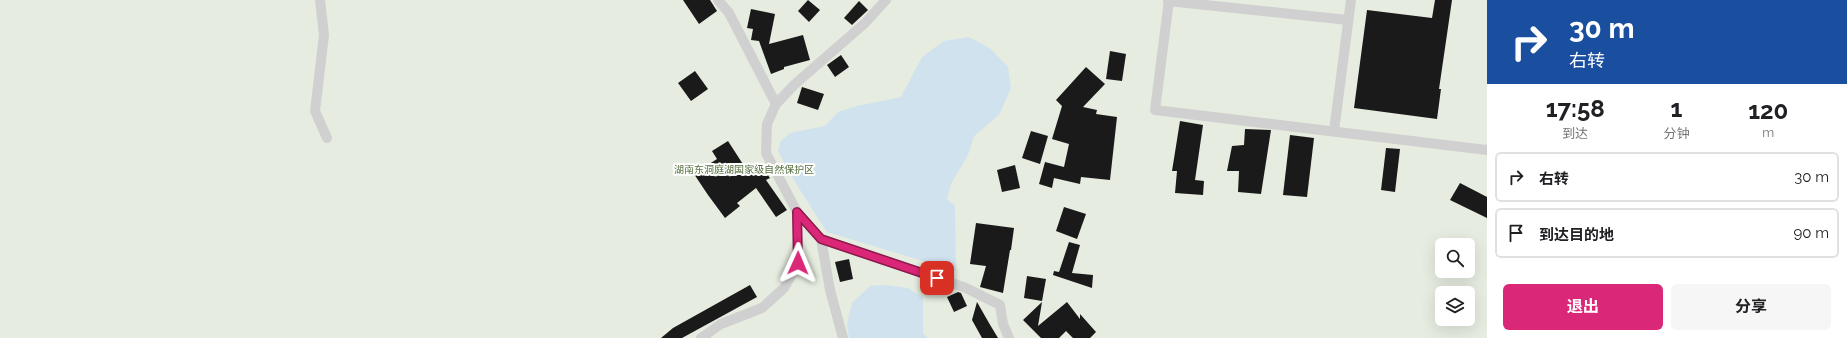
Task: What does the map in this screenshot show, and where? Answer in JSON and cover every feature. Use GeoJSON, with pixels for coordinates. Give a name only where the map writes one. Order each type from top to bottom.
{"type":"FeatureCollection","features":[{"type":"Feature","properties":{"kind":"street"},"geometry":{"type":"LineString","coordinates":[[320,0],[324,35],[315,112],[327,138]]}},
{"type":"Feature","properties":{"kind":"street"},"geometry":{"type":"LineString","coordinates":[[718,0],[728,13],[776,104]]}},
{"type":"Feature","properties":{"kind":"street"},"geometry":{"type":"LineString","coordinates":[[886,0],[865,23],[794,85],[776,104],[767,124],[766,153],[797,212],[821,239],[966,288],[1000,305],[1003,324],[1009,338]]}},
{"type":"Feature","properties":{"kind":"street"},"geometry":{"type":"LineString","coordinates":[[1348,20],[1168,0],[1155,110],[1334,130],[1487,150]]}},
{"type":"Feature","properties":{"kind":"street"},"geometry":{"type":"LineString","coordinates":[[1334,130],[1351,0]]}},
{"type":"Feature","properties":{"kind":"street"},"geometry":{"type":"LineString","coordinates":[[701,338],[721,324],[762,308],[784,288],[798,263],[797,212]]}},
{"type":"Feature","properties":{"kind":"street"},"geometry":{"type":"LineString","coordinates":[[821,239],[830,290],[843,338]]}},
{"type":"Feature","properties":{"kind":"green space","name":"湖南东洞庭湖国家级自然保护区"},"geometry":{"type":"Polygon","coordinates":[[[0,0],[1487,0],[1487,338],[0,338],[0,0]]]}},
{"type":"Feature","properties":{"kind":"water"},"geometry":{"type":"Polygon","coordinates":[[[969,37],[991,49],[1008,67],[1011,88],[999,115],[974,136],[968,155],[951,184],[947,199],[955,206],[956,271],[827,232],[795,182],[778,151],[780,142],[790,133],[825,126],[838,112],[857,106],[901,97],[922,57],[944,41],[969,37]]]}},
{"type":"Feature","properties":{"kind":"water"},"geometry":{"type":"Polygon","coordinates":[[[884,285],[908,288],[923,298],[923,333],[928,338],[849,338],[847,324],[852,303],[870,286],[884,285]]]}},
{"type":"Feature","properties":{"kind":"building"},"geometry":{"type":"Polygon","coordinates":[[[683,0],[710,0],[717,11],[699,24],[683,0]]]}},
{"type":"Feature","properties":{"kind":"building"},"geometry":{"type":"Polygon","coordinates":[[[808,0],[820,10],[809,22],[798,11],[808,0]]]}},
{"type":"Feature","properties":{"kind":"building"},"geometry":{"type":"Polygon","coordinates":[[[1435,0],[1452,0],[1439,89],[1441,89],[1437,119],[1354,108],[1367,10],[1432,18],[1435,0]]]}},
{"type":"Feature","properties":{"kind":"building"},"geometry":{"type":"Polygon","coordinates":[[[859,1],[868,10],[852,25],[844,18],[859,1]]]}},
{"type":"Feature","properties":{"kind":"building"},"geometry":{"type":"Polygon","coordinates":[[[751,9],[775,14],[769,44],[803,35],[810,60],[784,67],[784,69],[771,74],[759,41],[751,40],[753,29],[747,28],[751,9]]]}},
{"type":"Feature","properties":{"kind":"building"},"geometry":{"type":"Polygon","coordinates":[[[1110,51],[1126,54],[1122,81],[1106,79],[1110,51]]]}},
{"type":"Feature","properties":{"kind":"building"},"geometry":{"type":"Polygon","coordinates":[[[841,55],[849,67],[835,77],[827,65],[841,55]]]}},
{"type":"Feature","properties":{"kind":"building"},"geometry":{"type":"Polygon","coordinates":[[[1086,67],[1105,84],[1083,107],[1097,110],[1096,114],[1117,117],[1110,180],[1081,177],[1080,184],[1054,178],[1052,188],[1039,184],[1045,162],[1064,167],[1069,144],[1052,139],[1062,106],[1056,100],[1086,67]]]}},
{"type":"Feature","properties":{"kind":"building"},"geometry":{"type":"Polygon","coordinates":[[[695,71],[708,89],[691,101],[678,83],[695,71]]]}},
{"type":"Feature","properties":{"kind":"building"},"geometry":{"type":"Polygon","coordinates":[[[802,87],[824,94],[818,110],[797,103],[802,87]]]}},
{"type":"Feature","properties":{"kind":"building"},"geometry":{"type":"Polygon","coordinates":[[[1180,121],[1203,125],[1195,180],[1204,181],[1203,195],[1175,193],[1177,171],[1172,171],[1180,121]]]}},
{"type":"Feature","properties":{"kind":"building"},"geometry":{"type":"Polygon","coordinates":[[[1245,129],[1271,130],[1261,194],[1238,192],[1239,171],[1227,171],[1232,146],[1244,145],[1245,129]]]}},
{"type":"Feature","properties":{"kind":"building"},"geometry":{"type":"Polygon","coordinates":[[[1031,131],[1048,136],[1040,164],[1022,158],[1031,131]]]}},
{"type":"Feature","properties":{"kind":"building"},"geometry":{"type":"Polygon","coordinates":[[[1290,135],[1314,138],[1307,197],[1283,195],[1290,135]]]}},
{"type":"Feature","properties":{"kind":"building"},"geometry":{"type":"Polygon","coordinates":[[[728,141],[748,172],[759,163],[770,178],[766,180],[787,210],[776,217],[756,188],[737,203],[740,206],[725,218],[694,174],[717,159],[712,151],[728,141]]]}},
{"type":"Feature","properties":{"kind":"building"},"geometry":{"type":"Polygon","coordinates":[[[1386,148],[1400,149],[1395,192],[1381,190],[1386,148]]]}},
{"type":"Feature","properties":{"kind":"building"},"geometry":{"type":"Polygon","coordinates":[[[1015,165],[1020,188],[1002,192],[997,170],[1015,165]]]}},
{"type":"Feature","properties":{"kind":"building"},"geometry":{"type":"Polygon","coordinates":[[[1460,183],[1487,197],[1487,218],[1450,200],[1460,183]]]}},
{"type":"Feature","properties":{"kind":"building"},"geometry":{"type":"Polygon","coordinates":[[[1064,207],[1086,214],[1077,239],[1056,231],[1064,207]]]}},
{"type":"Feature","properties":{"kind":"building"},"geometry":{"type":"Polygon","coordinates":[[[976,223],[1014,228],[1003,293],[980,287],[986,266],[970,264],[976,223]]]}},
{"type":"Feature","properties":{"kind":"building"},"geometry":{"type":"Polygon","coordinates":[[[1069,242],[1080,245],[1072,273],[1093,275],[1092,288],[1053,275],[1054,271],[1059,272],[1069,242]]]}},
{"type":"Feature","properties":{"kind":"building"},"geometry":{"type":"Polygon","coordinates":[[[849,259],[853,279],[840,282],[835,262],[849,259]]]}},
{"type":"Feature","properties":{"kind":"building"},"geometry":{"type":"Polygon","coordinates":[[[1027,276],[1046,279],[1042,301],[1024,298],[1027,276]]]}},
{"type":"Feature","properties":{"kind":"building"},"geometry":{"type":"Polygon","coordinates":[[[750,285],[757,297],[682,338],[661,338],[673,328],[750,285]]]}},
{"type":"Feature","properties":{"kind":"building"},"geometry":{"type":"Polygon","coordinates":[[[958,292],[961,293],[967,306],[954,312],[947,297],[958,292]]]}},
{"type":"Feature","properties":{"kind":"building"},"geometry":{"type":"Polygon","coordinates":[[[977,302],[998,338],[982,338],[972,320],[977,302]]]}},
{"type":"Feature","properties":{"kind":"building"},"geometry":{"type":"Polygon","coordinates":[[[1042,302],[1038,326],[1067,302],[1080,319],[1080,314],[1096,332],[1090,338],[1073,338],[1066,331],[1059,338],[1041,338],[1023,320],[1042,302]]]}},
{"type":"Feature","properties":{"kind":"route"},"geometry":{"type":"LineString","coordinates":[[798,263],[799,238],[797,212],[811,230],[821,239],[937,278]]}}]}
